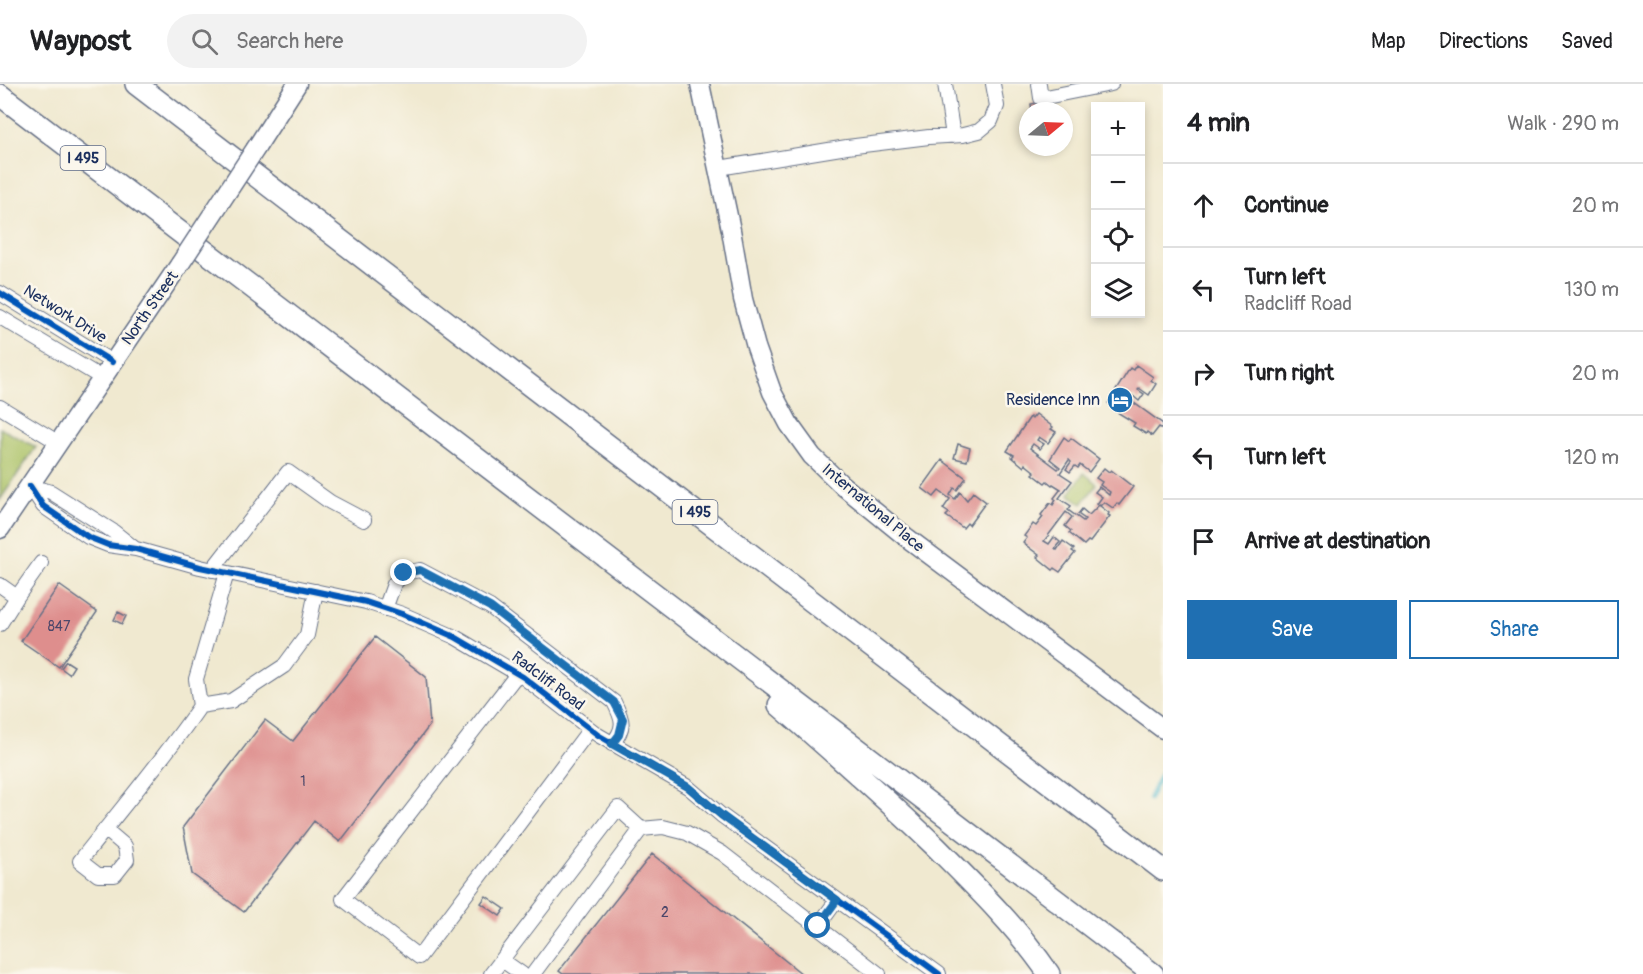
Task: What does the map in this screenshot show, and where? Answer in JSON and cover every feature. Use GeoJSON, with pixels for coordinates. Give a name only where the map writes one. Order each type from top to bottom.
{"type":"FeatureCollection","features":[{"type":"Feature","properties":{"kind":"highway","name":"I 495"},"geometry":{"type":"LineString","coordinates":[[136,84],[1163,870]]}},
{"type":"Feature","properties":{"kind":"highway","name":"I 495"},"geometry":{"type":"LineString","coordinates":[[0,95],[1153,974]]}},
{"type":"Feature","properties":{"kind":"highway"},"geometry":{"type":"LineString","coordinates":[[640,584],[911,824],[997,909],[1049,974]]}},
{"type":"Feature","properties":{"kind":"main road","name":"North Street"},"geometry":{"type":"LineString","coordinates":[[0,529],[180,264],[297,84]]}},
{"type":"Feature","properties":{"kind":"main road","name":"International Place"},"geometry":{"type":"LineString","coordinates":[[700,84],[719,168],[743,299],[756,347],[772,392],[789,424],[812,456],[842,485],[906,537],[1163,729]]}},
{"type":"Feature","properties":{"kind":"street"},"geometry":{"type":"LineString","coordinates":[[945,84],[953,136]]}},
{"type":"Feature","properties":{"kind":"street"},"geometry":{"type":"LineString","coordinates":[[719,168],[847,147],[953,136],[979,131],[991,121],[997,106],[993,84]]}},
{"type":"Feature","properties":{"kind":"street"},"geometry":{"type":"LineString","coordinates":[[1039,84],[1041,98],[1110,84]]}},
{"type":"Feature","properties":{"kind":"street","name":"Network Drive"},"geometry":{"type":"LineString","coordinates":[[0,293],[112,362]]}},
{"type":"Feature","properties":{"kind":"street"},"geometry":{"type":"LineString","coordinates":[[0,317],[102,378]]}},
{"type":"Feature","properties":{"kind":"street"},"geometry":{"type":"LineString","coordinates":[[0,407],[59,443]]}},
{"type":"Feature","properties":{"kind":"street"},"geometry":{"type":"LineString","coordinates":[[212,570],[288,472],[330,502],[364,520]]}},
{"type":"Feature","properties":{"kind":"street","name":"Radcliff Road"},"geometry":{"type":"LineString","coordinates":[[30,486],[51,492],[114,532],[136,549],[212,570],[316,591],[385,609],[455,637],[518,673],[612,744],[688,787],[721,815],[939,974]]}},
{"type":"Feature","properties":{"kind":"street"},"geometry":{"type":"LineString","coordinates":[[0,624],[41,563]]}},
{"type":"Feature","properties":{"kind":"street"},"geometry":{"type":"LineString","coordinates":[[385,609],[394,584],[404,573],[420,570],[490,607],[614,702],[623,719],[619,735],[612,744]]}},
{"type":"Feature","properties":{"kind":"street"},"geometry":{"type":"LineString","coordinates":[[105,829],[200,706],[196,679],[227,573]]}},
{"type":"Feature","properties":{"kind":"street"},"geometry":{"type":"LineString","coordinates":[[0,585],[17,597]]}},
{"type":"Feature","properties":{"kind":"street"},"geometry":{"type":"LineString","coordinates":[[200,706],[231,701],[284,666],[307,634],[316,591]]}},
{"type":"Feature","properties":{"kind":"street"},"geometry":{"type":"LineString","coordinates":[[518,673],[343,899],[420,957],[590,729]]}},
{"type":"Feature","properties":{"kind":"street"},"geometry":{"type":"LineString","coordinates":[[491,974],[618,808],[641,830]]}},
{"type":"Feature","properties":{"kind":"street"},"geometry":{"type":"LineString","coordinates":[[533,974],[641,830],[663,827],[687,833],[714,848],[879,974]]}},
{"type":"Feature","properties":{"kind":"street"},"geometry":{"type":"LineString","coordinates":[[818,926],[837,900]]}},
{"type":"Feature","properties":{"kind":"street"},"geometry":{"type":"LineString","coordinates":[[502,960],[522,974]]}},
{"type":"Feature","properties":{"kind":"green space"},"geometry":{"type":"Polygon","coordinates":[[[0,428],[36,447],[0,500],[0,428]]]}},
{"type":"Feature","properties":{"kind":"green space"},"geometry":{"type":"Polygon","coordinates":[[[1084,473],[1097,484],[1082,504],[1069,494],[1084,473]]]}},
{"type":"Feature","properties":{"kind":"building","name":"Residence Inn"},"geometry":{"type":"Polygon","coordinates":[[[1136,365],[1153,377],[1151,380],[1156,384],[1149,395],[1139,388],[1138,390],[1144,394],[1139,401],[1133,396],[1130,400],[1163,424],[1163,429],[1159,427],[1152,436],[1133,426],[1135,423],[1112,409],[1113,407],[1108,403],[1130,368],[1133,370],[1136,365]]]}},
{"type":"Feature","properties":{"kind":"building"},"geometry":{"type":"Polygon","coordinates":[[[1036,414],[1056,432],[1048,443],[1039,437],[1037,440],[1044,444],[1040,449],[1033,444],[1030,448],[1058,469],[1060,467],[1050,459],[1064,437],[1069,441],[1071,438],[1099,459],[1089,472],[1080,465],[1078,468],[1075,466],[1070,472],[1066,469],[1071,462],[1069,460],[1060,473],[1072,481],[1059,498],[1071,506],[1068,510],[1083,521],[1085,519],[1078,514],[1082,509],[1089,515],[1099,505],[1097,504],[1102,497],[1095,492],[1099,487],[1109,495],[1110,492],[1100,485],[1102,482],[1096,478],[1104,468],[1109,472],[1111,470],[1133,487],[1119,505],[1117,503],[1113,508],[1104,502],[1100,506],[1110,516],[1090,542],[1084,545],[1069,533],[1071,531],[1065,526],[1072,517],[1066,512],[1044,541],[1049,544],[1054,537],[1060,542],[1055,548],[1057,550],[1063,541],[1074,549],[1072,551],[1075,553],[1060,572],[1054,568],[1053,570],[1023,543],[1027,538],[1024,536],[1033,524],[1036,526],[1050,503],[1053,505],[1056,500],[1054,498],[1061,489],[1047,481],[1045,483],[1033,474],[1035,472],[1025,464],[1024,467],[1012,457],[1014,455],[1007,451],[1030,417],[1032,419],[1036,414]]]}},
{"type":"Feature","properties":{"kind":"building"},"geometry":{"type":"Polygon","coordinates":[[[958,444],[970,448],[967,461],[954,458],[958,444]]]}},
{"type":"Feature","properties":{"kind":"building"},"geometry":{"type":"Polygon","coordinates":[[[942,460],[966,478],[957,490],[954,488],[950,495],[955,499],[960,492],[967,500],[973,492],[986,502],[969,525],[967,523],[963,528],[946,516],[949,513],[943,509],[950,499],[939,491],[934,497],[922,488],[942,460]]]}},
{"type":"Feature","properties":{"kind":"building"},"geometry":{"type":"Polygon","coordinates":[[[59,585],[97,612],[59,667],[21,641],[59,585]]]}},
{"type":"Feature","properties":{"kind":"building"},"geometry":{"type":"Polygon","coordinates":[[[118,612],[126,616],[122,624],[114,620],[118,612]]]}},
{"type":"Feature","properties":{"kind":"building"},"geometry":{"type":"Polygon","coordinates":[[[375,637],[426,677],[430,725],[340,842],[314,821],[244,912],[192,874],[183,827],[265,720],[293,741],[375,637]]]}},
{"type":"Feature","properties":{"kind":"building"},"geometry":{"type":"Polygon","coordinates":[[[66,661],[74,666],[69,674],[61,668],[66,661]]]}},
{"type":"Feature","properties":{"kind":"building"},"geometry":{"type":"Polygon","coordinates":[[[652,854],[802,974],[563,974],[559,971],[652,854]]]}},
{"type":"Feature","properties":{"kind":"building"},"geometry":{"type":"Polygon","coordinates":[[[486,896],[505,909],[500,916],[481,903],[486,896]]]}},
{"type":"Feature","properties":{"kind":"waterway"},"geometry":{"type":"LineString","coordinates":[[1149,799],[1163,770]]}},
{"type":"Feature","properties":{"kind":"cycle path"},"geometry":{"type":"LineString","coordinates":[[0,293],[112,362]]}},
{"type":"Feature","properties":{"kind":"cycle path"},"geometry":{"type":"LineString","coordinates":[[30,486],[43,506],[88,537],[108,545],[136,549],[200,567],[366,602],[402,614],[455,637],[523,677],[598,735],[688,787],[721,815],[939,974]]}},
{"type":"Feature","properties":{"kind":"place","name":"Residence Inn"},"geometry":{"type":"Point","coordinates":[1120,400]}},
{"type":"Feature","properties":{"kind":"route"},"geometry":{"type":"LineString","coordinates":[[404,573],[420,570],[490,607],[614,702],[623,719],[619,735],[612,744],[688,787],[721,815],[837,900],[818,926]]}}]}
